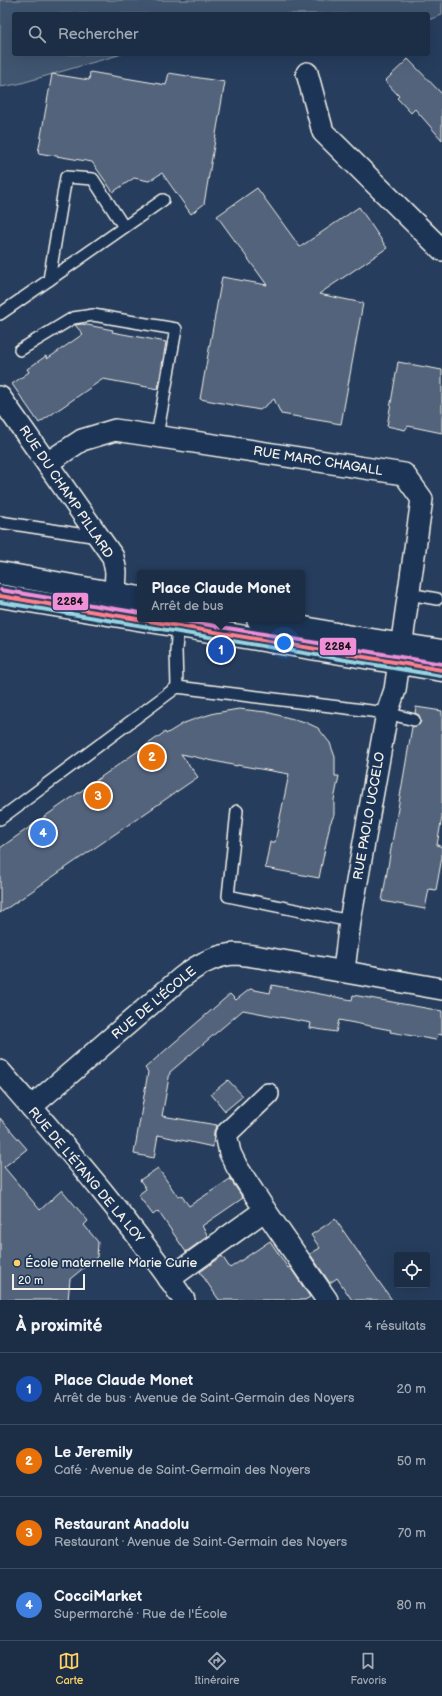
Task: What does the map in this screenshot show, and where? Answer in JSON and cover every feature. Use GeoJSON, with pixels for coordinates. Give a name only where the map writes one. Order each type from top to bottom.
{"type":"FeatureCollection","features":[{"type":"Feature","properties":{"kind":"main road"},"geometry":{"type":"LineString","coordinates":[[0,573],[137,597]]}},
{"type":"Feature","properties":{"kind":"main road"},"geometry":{"type":"LineString","coordinates":[[0,596],[137,620]]}},
{"type":"Feature","properties":{"kind":"main road"},"geometry":{"type":"LineString","coordinates":[[149,622],[178,627],[400,653],[442,651]]}},
{"type":"Feature","properties":{"kind":"main road"},"geometry":{"type":"LineString","coordinates":[[274,622],[346,636],[400,653],[442,670]]}},
{"type":"Feature","properties":{"kind":"street"},"geometry":{"type":"LineString","coordinates":[[307,73],[323,132],[442,250]]}},
{"type":"Feature","properties":{"kind":"street","name":"RUE DU CHAMP PILLARD"},"geometry":{"type":"LineString","coordinates":[[0,397],[113,557],[116,572],[115,593]]}},
{"type":"Feature","properties":{"kind":"street","name":"RUE MARC CHAGALL"},"geometry":{"type":"LineString","coordinates":[[46,463],[82,440],[115,430],[404,474],[422,499],[400,653]]}},
{"type":"Feature","properties":{"kind":"street","name":"RUE PAOLO UCCELO"},"geometry":{"type":"LineString","coordinates":[[344,970],[350,922],[387,713],[395,690],[400,653]]}},
{"type":"Feature","properties":{"kind":"street","name":"RUE DE L'ÉCOLE"},"geometry":{"type":"LineString","coordinates":[[31,1107],[181,978],[194,968],[210,960],[234,954],[260,956],[344,970],[442,989]]}},
{"type":"Feature","properties":{"kind":"street","name":"RUE DE L'ÉTANG DE LA LOY"},"geometry":{"type":"LineString","coordinates":[[2,1077],[31,1107],[124,1220],[184,1300]]}},
{"type":"Feature","properties":{"kind":"street"},"geometry":{"type":"LineString","coordinates":[[268,1094],[226,1134],[230,1153],[265,1210],[327,1300]]}},
{"type":"Feature","properties":{"kind":"street"},"geometry":{"type":"LineString","coordinates":[[169,1279],[265,1210]]}},
{"type":"Feature","properties":{"kind":"lane"},"geometry":{"type":"LineString","coordinates":[[49,280],[66,177],[93,179],[124,227]]}},
{"type":"Feature","properties":{"kind":"lane"},"geometry":{"type":"LineString","coordinates":[[0,314],[163,200]]}},
{"type":"Feature","properties":{"kind":"lane"},"geometry":{"type":"LineString","coordinates":[[20,350],[73,318],[93,315],[176,329],[157,436]]}},
{"type":"Feature","properties":{"kind":"lane"},"geometry":{"type":"LineString","coordinates":[[0,522],[99,537]]}},
{"type":"Feature","properties":{"kind":"lane"},"geometry":{"type":"LineString","coordinates":[[409,594],[437,598]]}},
{"type":"Feature","properties":{"kind":"lane"},"geometry":{"type":"LineString","coordinates":[[177,687],[176,650],[178,627]]}},
{"type":"Feature","properties":{"kind":"lane"},"geometry":{"type":"LineString","coordinates":[[0,819],[177,687],[387,713],[414,720]]}},
{"type":"Feature","properties":{"kind":"lane"},"geometry":{"type":"LineString","coordinates":[[237,811],[228,896],[350,922]]}},
{"type":"Feature","properties":{"kind":"shaded area"},"geometry":{"type":"Polygon","coordinates":[[[0,0],[442,0],[442,15],[430,19],[430,12],[12,12],[12,56],[115,56],[18,84],[0,87],[0,0]]]}},
{"type":"Feature","properties":{"kind":"building"},"geometry":{"type":"Polygon","coordinates":[[[408,59],[442,94],[442,140],[415,109],[411,113],[397,98],[399,96],[385,81],[408,59]]]}},
{"type":"Feature","properties":{"kind":"building"},"geometry":{"type":"Polygon","coordinates":[[[90,72],[166,85],[169,73],[225,82],[204,204],[191,214],[162,173],[149,181],[134,178],[113,192],[92,162],[38,153],[52,74],[89,80],[90,72]]]}},
{"type":"Feature","properties":{"kind":"building"},"geometry":{"type":"Polygon","coordinates":[[[257,188],[300,247],[359,207],[387,248],[319,294],[363,303],[341,424],[281,414],[274,399],[260,410],[200,399],[222,277],[267,285],[217,216],[257,188]]]}},
{"type":"Feature","properties":{"kind":"building"},"geometry":{"type":"Polygon","coordinates":[[[82,324],[113,330],[112,332],[166,342],[158,389],[103,379],[39,423],[12,384],[29,372],[27,369],[46,356],[47,359],[83,334],[75,325],[82,324]]]}},
{"type":"Feature","properties":{"kind":"building"},"geometry":{"type":"Polygon","coordinates":[[[398,362],[442,370],[442,433],[408,426],[405,430],[387,426],[398,362]]]}},
{"type":"Feature","properties":{"kind":"building"},"geometry":{"type":"Polygon","coordinates":[[[416,707],[442,711],[442,817],[437,845],[442,847],[442,857],[436,890],[429,889],[425,909],[382,901],[412,727],[419,725],[421,721],[419,715],[415,713],[416,707]]]}},
{"type":"Feature","properties":{"kind":"building"},"geometry":{"type":"Polygon","coordinates":[[[239,709],[266,712],[305,722],[318,728],[330,743],[335,757],[335,776],[339,776],[334,800],[334,815],[330,824],[319,878],[265,868],[270,842],[275,842],[289,774],[237,766],[181,754],[198,777],[0,913],[0,848],[165,732],[166,734],[184,723],[198,718],[215,713],[239,709]]]}},
{"type":"Feature","properties":{"kind":"building"},"geometry":{"type":"Polygon","coordinates":[[[272,985],[352,1000],[353,995],[442,1011],[442,1035],[438,1034],[436,1040],[390,1032],[391,1030],[339,1020],[336,1032],[310,1028],[311,1023],[243,1010],[170,1072],[162,1116],[217,1125],[214,1131],[213,1147],[158,1135],[154,1158],[134,1154],[148,1072],[145,1068],[230,994],[236,1000],[250,989],[270,993],[272,985]]]}},
{"type":"Feature","properties":{"kind":"building"},"geometry":{"type":"Polygon","coordinates":[[[228,1080],[243,1096],[225,1111],[211,1094],[228,1080]]]}},
{"type":"Feature","properties":{"kind":"building"},"geometry":{"type":"Polygon","coordinates":[[[0,1118],[27,1149],[4,1167],[40,1210],[62,1190],[88,1221],[84,1225],[98,1242],[97,1257],[70,1279],[68,1300],[0,1300],[0,1118]]]}},
{"type":"Feature","properties":{"kind":"building"},"geometry":{"type":"Polygon","coordinates":[[[158,1168],[178,1197],[181,1195],[189,1206],[230,1179],[243,1198],[202,1226],[208,1236],[186,1252],[158,1211],[153,1215],[138,1195],[146,1189],[140,1180],[158,1168]]]}},
{"type":"Feature","properties":{"kind":"building"},"geometry":{"type":"Polygon","coordinates":[[[335,1219],[392,1300],[352,1300],[337,1278],[330,1283],[310,1254],[320,1248],[311,1235],[335,1219]]]}},
{"type":"Feature","properties":{"kind":"building"},"geometry":{"type":"Polygon","coordinates":[[[270,1241],[310,1297],[305,1300],[219,1300],[200,1272],[222,1256],[230,1268],[270,1241]]]}},
{"type":"Feature","properties":{"kind":"transit line","name":"2284"},"geometry":{"type":"LineString","coordinates":[[1,590],[137,613]]}},
{"type":"Feature","properties":{"kind":"transit line"},"geometry":{"type":"LineString","coordinates":[[0,596],[137,619]]}},
{"type":"Feature","properties":{"kind":"transit line"},"geometry":{"type":"LineString","coordinates":[[0,602],[441,676]]}},
{"type":"Feature","properties":{"kind":"transit line"},"geometry":{"type":"LineString","coordinates":[[155,622],[442,670]]}},
{"type":"Feature","properties":{"kind":"transit line","name":"2284"},"geometry":{"type":"LineString","coordinates":[[192,622],[442,664]]}},
{"type":"Feature","properties":{"kind":"place","name":"Place Claude Monet"},"geometry":{"type":"Point","coordinates":[221,650]}},
{"type":"Feature","properties":{"kind":"place","name":"Le Jeremily"},"geometry":{"type":"Point","coordinates":[152,757]}},
{"type":"Feature","properties":{"kind":"place","name":"Restaurant Anadolu"},"geometry":{"type":"Point","coordinates":[98,796]}},
{"type":"Feature","properties":{"kind":"place","name":"CocciMarket"},"geometry":{"type":"Point","coordinates":[43,833]}},
{"type":"Feature","properties":{"kind":"place","name":"École maternelle Marie Curie"},"geometry":{"type":"Point","coordinates":[17,1263]}}]}
